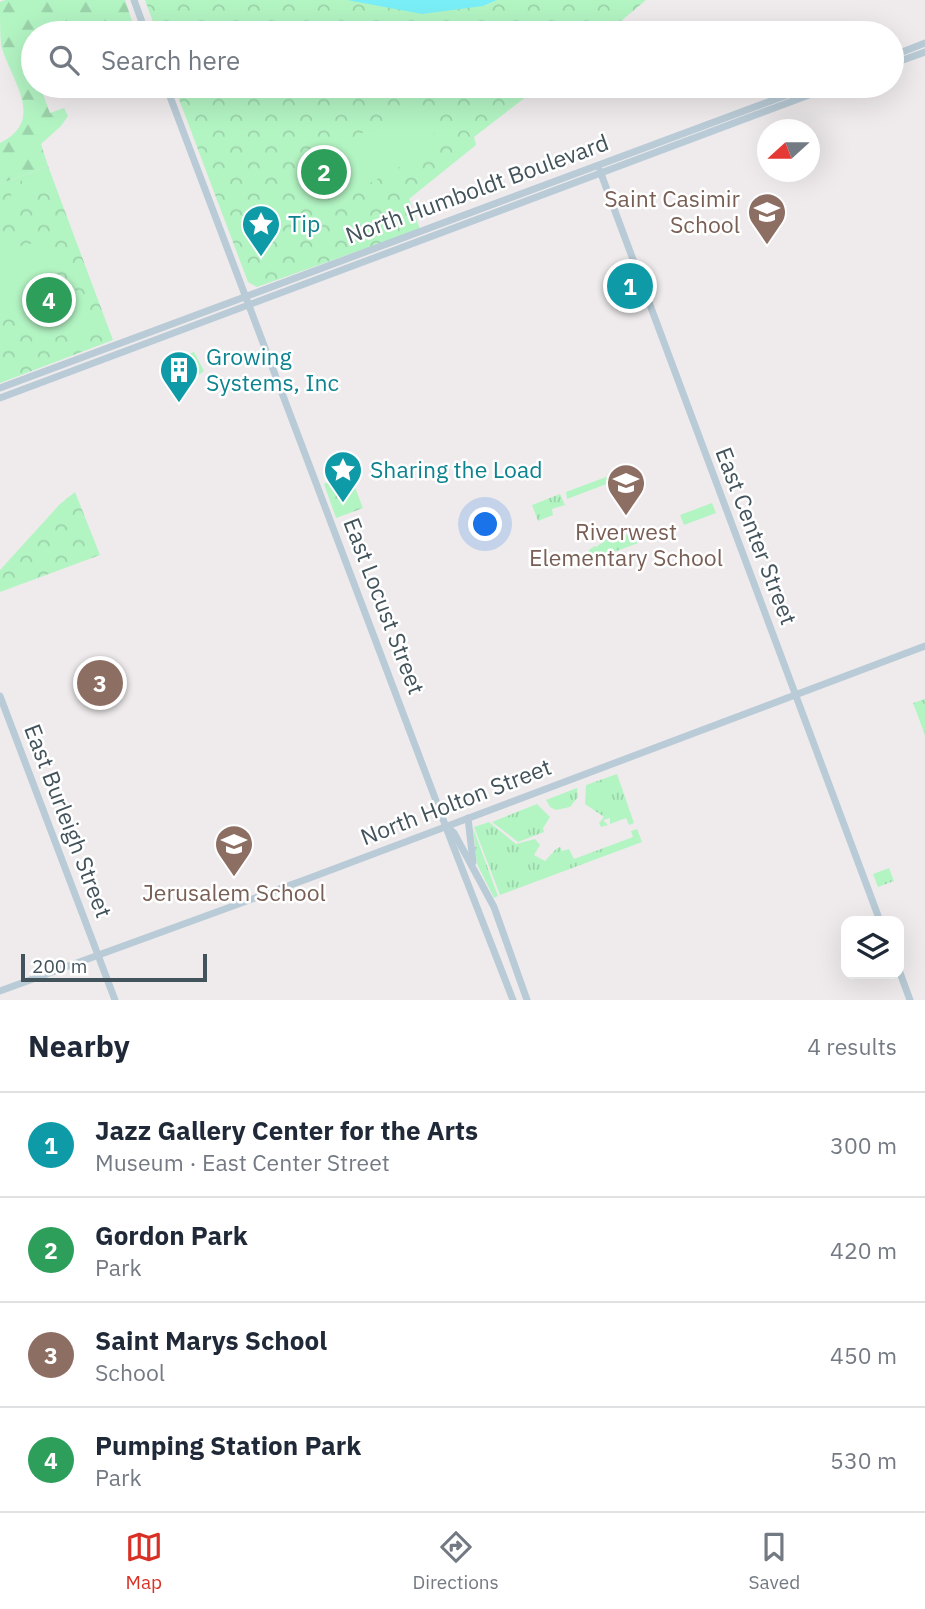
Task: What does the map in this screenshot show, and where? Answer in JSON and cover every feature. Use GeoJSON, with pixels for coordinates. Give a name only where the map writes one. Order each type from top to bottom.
{"type":"FeatureCollection","features":[{"type":"Feature","properties":{"kind":"main road"},"geometry":{"type":"LineString","coordinates":[[134,0],[142,21]]}},
{"type":"Feature","properties":{"kind":"main road"},"geometry":{"type":"LineString","coordinates":[[904,51],[925,43]]}},
{"type":"Feature","properties":{"kind":"main road"},"geometry":{"type":"LineString","coordinates":[[904,60],[925,52]]}},
{"type":"Feature","properties":{"kind":"main road","name":"East Locust Street"},"geometry":{"type":"LineString","coordinates":[[171,98],[513,1000]]}},
{"type":"Feature","properties":{"kind":"main road","name":"North Humboldt Boulevard"},"geometry":{"type":"LineString","coordinates":[[0,388],[779,98]]}},
{"type":"Feature","properties":{"kind":"main road","name":"North Humboldt Boulevard"},"geometry":{"type":"LineString","coordinates":[[249,304],[801,98]]}},
{"type":"Feature","properties":{"kind":"main road"},"geometry":{"type":"LineString","coordinates":[[600,174],[602,164]]}},
{"type":"Feature","properties":{"kind":"main road","name":"East Center Street"},"geometry":{"type":"LineString","coordinates":[[600,174],[878,916]]}},
{"type":"Feature","properties":{"kind":"main road"},"geometry":{"type":"LineString","coordinates":[[0,398],[249,304]]}},
{"type":"Feature","properties":{"kind":"main road","name":"North Holton Street"},"geometry":{"type":"LineString","coordinates":[[0,991],[925,646]]}},
{"type":"Feature","properties":{"kind":"main road","name":"East Burleigh Street"},"geometry":{"type":"LineString","coordinates":[[0,696],[115,1000]]}},
{"type":"Feature","properties":{"kind":"main road"},"geometry":{"type":"LineString","coordinates":[[468,818],[474,870]]}},
{"type":"Feature","properties":{"kind":"main road","name":"East Locust Street"},"geometry":{"type":"LineString","coordinates":[[447,826],[454,833],[494,907],[527,1000]]}},
{"type":"Feature","properties":{"kind":"main road"},"geometry":{"type":"LineString","coordinates":[[902,979],[910,1000]]}},
{"type":"Feature","properties":{"kind":"green space"},"geometry":{"type":"Polygon","coordinates":[[[125,0],[132,21],[21,21],[21,96],[1,45],[0,2],[125,0]]]}},
{"type":"Feature","properties":{"kind":"green space"},"geometry":{"type":"Polygon","coordinates":[[[145,0],[349,0],[483,6],[497,0],[646,0],[621,21],[153,21],[145,0]]]}},
{"type":"Feature","properties":{"kind":"green space"},"geometry":{"type":"Polygon","coordinates":[[[44,98],[50,113],[64,108],[68,116],[41,144],[48,166],[0,184],[0,143],[14,134],[21,123],[24,111],[22,99],[44,98]]]}},
{"type":"Feature","properties":{"kind":"green space"},"geometry":{"type":"Polygon","coordinates":[[[179,98],[524,98],[474,137],[476,145],[409,199],[420,229],[257,287],[248,282],[179,98]]]}},
{"type":"Feature","properties":{"kind":"green space"},"geometry":{"type":"Polygon","coordinates":[[[418,103],[440,145],[359,189],[336,147],[418,103]]]}},
{"type":"Feature","properties":{"kind":"green space"},"geometry":{"type":"Polygon","coordinates":[[[48,166],[113,340],[0,383],[0,184],[48,166]]]}},
{"type":"Feature","properties":{"kind":"green space"},"geometry":{"type":"Polygon","coordinates":[[[33,175],[40,194],[28,198],[21,179],[33,175]]]}},
{"type":"Feature","properties":{"kind":"green space"},"geometry":{"type":"Polygon","coordinates":[[[19,180],[26,199],[14,203],[7,184],[19,180]]]}},
{"type":"Feature","properties":{"kind":"green space"},"geometry":{"type":"Polygon","coordinates":[[[54,238],[54,268],[47,291],[40,301],[30,308],[1,317],[0,251],[54,238]]]}},
{"type":"Feature","properties":{"kind":"green space"},"geometry":{"type":"Polygon","coordinates":[[[72,281],[88,325],[45,341],[42,322],[45,305],[56,292],[72,281]]]}},
{"type":"Feature","properties":{"kind":"green space"},"geometry":{"type":"Polygon","coordinates":[[[194,352],[204,371],[186,385],[175,364],[194,352]]]}},
{"type":"Feature","properties":{"kind":"green space"},"geometry":{"type":"Polygon","coordinates":[[[622,471],[625,477],[567,499],[566,492],[622,471]]]}},
{"type":"Feature","properties":{"kind":"green space"},"geometry":{"type":"Polygon","coordinates":[[[349,472],[363,508],[336,518],[324,484],[349,472]]]}},
{"type":"Feature","properties":{"kind":"green space"},"geometry":{"type":"Polygon","coordinates":[[[75,492],[100,555],[0,592],[0,570],[60,504],[75,492]]]}},
{"type":"Feature","properties":{"kind":"green space"},"geometry":{"type":"Polygon","coordinates":[[[560,494],[565,505],[552,509],[553,515],[538,521],[532,505],[560,494]]]}},
{"type":"Feature","properties":{"kind":"green space"},"geometry":{"type":"Polygon","coordinates":[[[712,503],[716,513],[684,525],[680,515],[712,503]]]}},
{"type":"Feature","properties":{"kind":"green space"},"geometry":{"type":"Polygon","coordinates":[[[617,532],[631,536],[638,543],[579,565],[590,549],[617,532]]]}},
{"type":"Feature","properties":{"kind":"green space"},"geometry":{"type":"Polygon","coordinates":[[[925,699],[925,735],[913,703],[925,699]]]}},
{"type":"Feature","properties":{"kind":"green space"},"geometry":{"type":"Polygon","coordinates":[[[617,774],[634,823],[629,825],[626,818],[610,824],[610,818],[603,820],[608,825],[601,827],[599,823],[604,817],[585,804],[586,785],[617,774]]]}},
{"type":"Feature","properties":{"kind":"green space"},"geometry":{"type":"Polygon","coordinates":[[[577,788],[578,797],[570,807],[556,810],[550,807],[546,800],[577,788]]]}},
{"type":"Feature","properties":{"kind":"green space"},"geometry":{"type":"Polygon","coordinates":[[[537,804],[550,817],[543,828],[544,832],[518,842],[492,822],[537,804]]]}},
{"type":"Feature","properties":{"kind":"green space"},"geometry":{"type":"Polygon","coordinates":[[[489,822],[516,844],[535,839],[540,845],[534,855],[545,861],[560,847],[562,851],[569,849],[574,859],[633,837],[631,831],[637,829],[642,842],[500,895],[474,827],[489,822]]]}},
{"type":"Feature","properties":{"kind":"green space"},"geometry":{"type":"Polygon","coordinates":[[[473,828],[498,896],[494,898],[477,864],[473,828]]]}},
{"type":"Feature","properties":{"kind":"green space"},"geometry":{"type":"Polygon","coordinates":[[[889,868],[894,881],[878,887],[873,874],[889,868]]]}},
{"type":"Feature","properties":{"kind":"water"},"geometry":{"type":"Polygon","coordinates":[[[347,0],[497,0],[483,6],[422,14],[347,0]]]}},
{"type":"Feature","properties":{"kind":"place","name":"Gordon Park"},"geometry":{"type":"Point","coordinates":[324,172]}},
{"type":"Feature","properties":{"kind":"place","name":"Saint Casimir School"},"geometry":{"type":"Point","coordinates":[767,246]}},
{"type":"Feature","properties":{"kind":"place","name":"Tip"},"geometry":{"type":"Point","coordinates":[261,258]}},
{"type":"Feature","properties":{"kind":"place","name":"Jazz Gallery Center for the Arts"},"geometry":{"type":"Point","coordinates":[630,286]}},
{"type":"Feature","properties":{"kind":"place","name":"Pumping Station Park"},"geometry":{"type":"Point","coordinates":[49,300]}},
{"type":"Feature","properties":{"kind":"place","name":"Growing Systems, Inc"},"geometry":{"type":"Point","coordinates":[179,404]}},
{"type":"Feature","properties":{"kind":"place","name":"Sharing the Load"},"geometry":{"type":"Point","coordinates":[343,504]}},
{"type":"Feature","properties":{"kind":"place","name":"Riverwest Elementary School"},"geometry":{"type":"Point","coordinates":[626,517]}},
{"type":"Feature","properties":{"kind":"place","name":"Saint Marys School"},"geometry":{"type":"Point","coordinates":[100,683]}},
{"type":"Feature","properties":{"kind":"place","name":"Jerusalem School"},"geometry":{"type":"Point","coordinates":[234,878]}}]}
